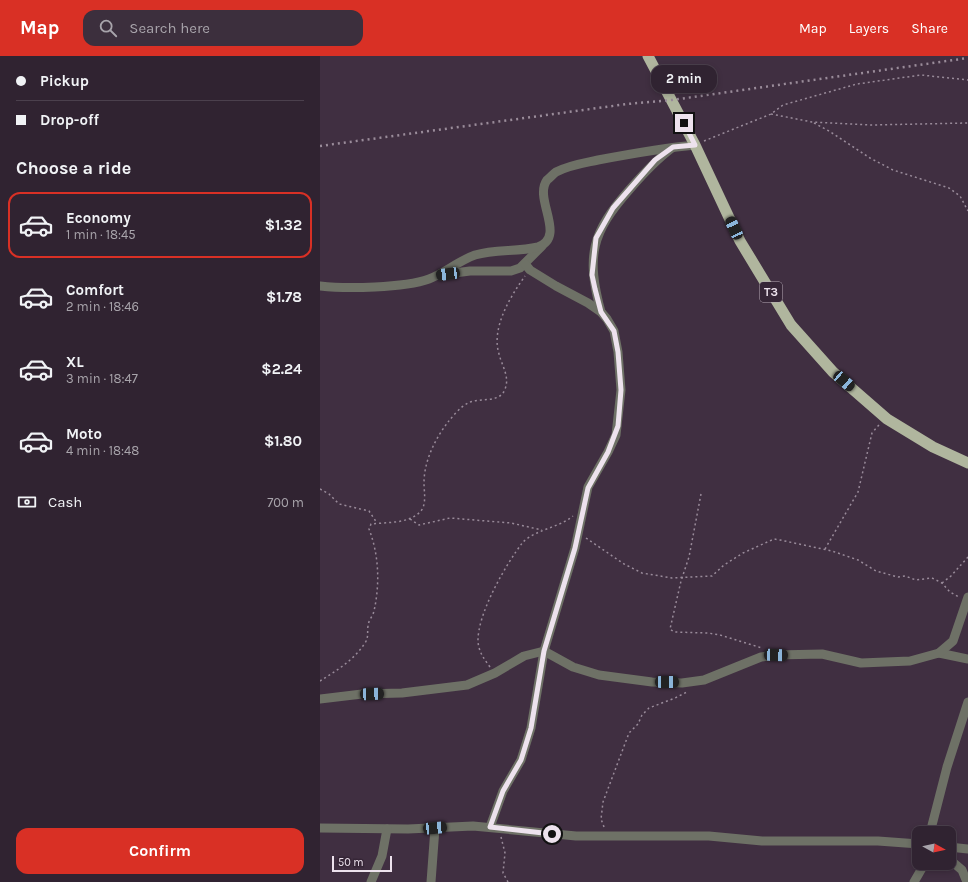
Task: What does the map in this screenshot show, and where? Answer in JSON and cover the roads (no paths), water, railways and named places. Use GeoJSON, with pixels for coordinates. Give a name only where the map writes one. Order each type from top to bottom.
{"type":"FeatureCollection","features":[{"type":"Feature","properties":{"kind":"highway","name":"T3"},"geometry":{"type":"LineString","coordinates":[[648,56],[695,145],[740,241],[791,325],[833,372],[887,419],[934,447],[968,463]]}},
{"type":"Feature","properties":{"kind":"street"},"geometry":{"type":"LineString","coordinates":[[527,267],[548,238],[550,226],[544,190],[546,181],[556,172],[583,163],[673,147],[695,145]]}},
{"type":"Feature","properties":{"kind":"street"},"geometry":{"type":"LineString","coordinates":[[494,828],[503,791],[521,760],[531,728],[544,651],[579,533],[588,488],[608,452],[618,426],[621,390],[618,352],[614,331],[601,312],[592,275],[596,238],[613,208],[655,160],[673,147]]}},
{"type":"Feature","properties":{"kind":"street"},"geometry":{"type":"LineString","coordinates":[[320,286],[348,288],[427,280],[461,260],[476,255],[507,250],[529,249],[544,244]]}},
{"type":"Feature","properties":{"kind":"street"},"geometry":{"type":"LineString","coordinates":[[437,275],[470,272],[511,271],[527,267],[601,312]]}},
{"type":"Feature","properties":{"kind":"street"},"geometry":{"type":"LineString","coordinates":[[320,699],[467,685],[495,673],[524,656],[544,651],[573,667],[599,675],[652,682],[704,680],[761,657],[776,655],[822,654],[851,662],[876,663],[910,661],[939,653],[954,641],[967,600]]}},
{"type":"Feature","properties":{"kind":"street"},"geometry":{"type":"LineString","coordinates":[[939,653],[968,659]]}},
{"type":"Feature","properties":{"kind":"street"},"geometry":{"type":"LineString","coordinates":[[932,826],[946,767],[968,702]]}},
{"type":"Feature","properties":{"kind":"street"},"geometry":{"type":"LineString","coordinates":[[320,828],[387,829],[473,826],[576,836],[709,836],[762,841],[878,841],[912,843]]}},
{"type":"Feature","properties":{"kind":"street"},"geometry":{"type":"LineString","coordinates":[[431,882],[435,828]]}},
{"type":"Feature","properties":{"kind":"street"},"geometry":{"type":"LineString","coordinates":[[371,882],[382,856],[387,829]]}},
{"type":"Feature","properties":{"kind":"street"},"geometry":{"type":"LineString","coordinates":[[956,848],[968,849]]}},
{"type":"Feature","properties":{"kind":"street"},"geometry":{"type":"LineString","coordinates":[[956,865],[962,870],[967,882]]}},
{"type":"Feature","properties":{"kind":"street"},"geometry":{"type":"LineString","coordinates":[[914,882],[921,870]]}},
{"type":"Feature","properties":{"kind":"railway"},"geometry":{"type":"LineString","coordinates":[[320,146],[627,104],[672,100],[968,58]]}}]}
